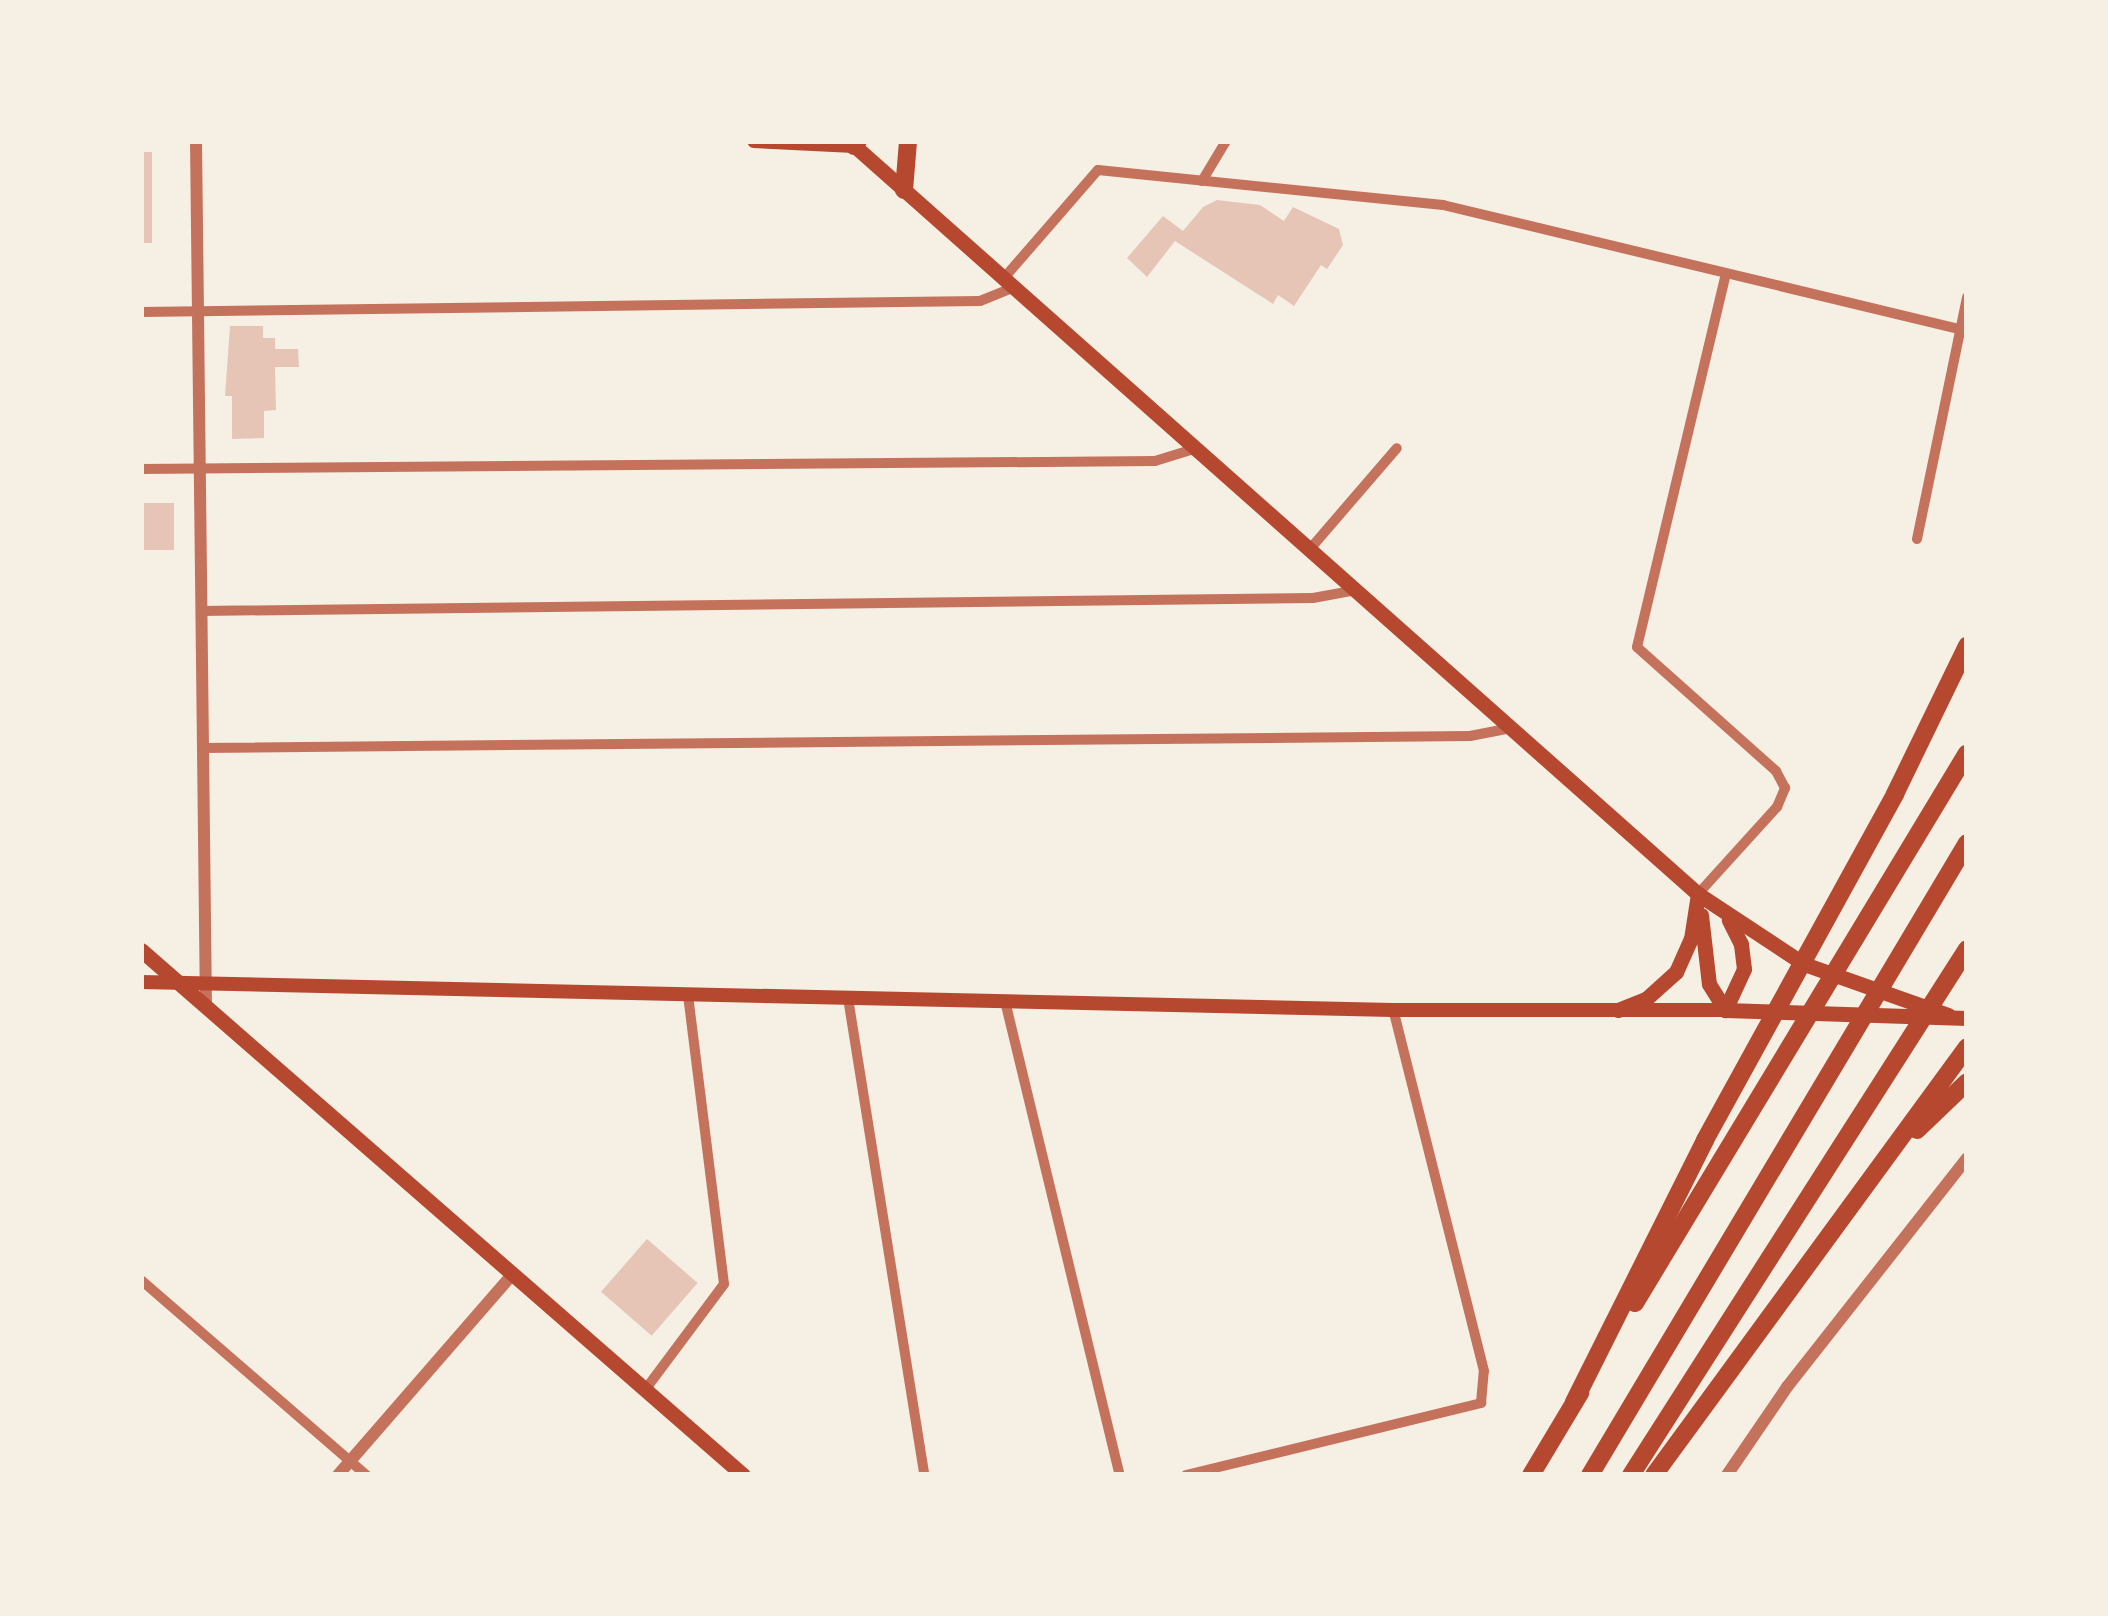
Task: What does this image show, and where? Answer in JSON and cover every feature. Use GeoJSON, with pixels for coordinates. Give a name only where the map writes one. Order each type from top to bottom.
{"type":"FeatureCollection","features":[{"type":"Feature","properties":{"kind":"highway"},"geometry":{"type":"LineString","coordinates":[[904,190],[908,141]]}},
{"type":"Feature","properties":{"kind":"highway"},"geometry":{"type":"LineString","coordinates":[[1574,1402],[1726,1100],[1904,778],[1967,646]]}},
{"type":"Feature","properties":{"kind":"highway"},"geometry":{"type":"LineString","coordinates":[[1531,1475],[1967,752]]}},
{"type":"Feature","properties":{"kind":"highway"},"geometry":{"type":"LineString","coordinates":[[1590,1475],[1967,843]]}},
{"type":"Feature","properties":{"kind":"highway"},"geometry":{"type":"LineString","coordinates":[[1631,1475],[1967,949]]}},
{"type":"Feature","properties":{"kind":"highway"},"geometry":{"type":"LineString","coordinates":[[1654,1475],[1967,1048]]}},
{"type":"Feature","properties":{"kind":"highway"},"geometry":{"type":"LineString","coordinates":[[1874,1171],[1967,1082]]}},
{"type":"Feature","properties":{"kind":"main road"},"geometry":{"type":"LineString","coordinates":[[754,141],[854,143],[1698,894],[1777,950],[1834,977],[1948,1016]]}},
{"type":"Feature","properties":{"kind":"main road"},"geometry":{"type":"LineString","coordinates":[[1618,1010],[1647,998],[1676,972],[1691,939],[1698,894]]}},
{"type":"Feature","properties":{"kind":"main road"},"geometry":{"type":"LineString","coordinates":[[1698,894],[1709,984],[1725,1010]]}},
{"type":"Feature","properties":{"kind":"main road"},"geometry":{"type":"LineString","coordinates":[[1724,913],[1738,936],[1744,962],[1740,986],[1725,1010]]}},
{"type":"Feature","properties":{"kind":"main road"},"geometry":{"type":"LineString","coordinates":[[141,950],[743,1475]]}},
{"type":"Feature","properties":{"kind":"main road"},"geometry":{"type":"LineString","coordinates":[[141,982],[1393,1010],[1744,1010],[1967,1018]]}},
{"type":"Feature","properties":{"kind":"street"},"geometry":{"type":"LineString","coordinates":[[196,141],[206,1007]]}},
{"type":"Feature","properties":{"kind":"street"},"geometry":{"type":"LineString","coordinates":[[1202,181],[1226,141]]}},
{"type":"Feature","properties":{"kind":"street"},"geometry":{"type":"LineString","coordinates":[[141,312],[980,301],[1009,282],[1098,170],[1443,206],[1960,328]]}},
{"type":"Feature","properties":{"kind":"street"},"geometry":{"type":"LineString","coordinates":[[1698,894],[1777,807],[1784,788],[1776,771],[1637,646],[1726,273]]}},
{"type":"Feature","properties":{"kind":"street"},"geometry":{"type":"LineString","coordinates":[[1917,539],[1967,297]]}},
{"type":"Feature","properties":{"kind":"street"},"geometry":{"type":"LineString","coordinates":[[141,470],[1155,460],[1197,448]]}},
{"type":"Feature","properties":{"kind":"street"},"geometry":{"type":"LineString","coordinates":[[1310,549],[1397,448]]}},
{"type":"Feature","properties":{"kind":"street"},"geometry":{"type":"LineString","coordinates":[[200,611],[1313,598],[1357,590]]}},
{"type":"Feature","properties":{"kind":"street"},"geometry":{"type":"LineString","coordinates":[[202,748],[1470,736],[1511,728]]}},
{"type":"Feature","properties":{"kind":"street"},"geometry":{"type":"LineString","coordinates":[[645,1390],[724,1284],[688,994]]}},
{"type":"Feature","properties":{"kind":"street"},"geometry":{"type":"LineString","coordinates":[[848,998],[924,1475]]}},
{"type":"Feature","properties":{"kind":"street"},"geometry":{"type":"LineString","coordinates":[[1005,1001],[1120,1475]]}},
{"type":"Feature","properties":{"kind":"street"},"geometry":{"type":"LineString","coordinates":[[1186,1475],[1473,1407],[1486,1390],[1393,1010]]}},
{"type":"Feature","properties":{"kind":"street"},"geometry":{"type":"LineString","coordinates":[[1727,1475],[1787,1387],[1967,1158]]}},
{"type":"Feature","properties":{"kind":"street"},"geometry":{"type":"LineString","coordinates":[[338,1475],[512,1275]]}},
{"type":"Feature","properties":{"kind":"street"},"geometry":{"type":"LineString","coordinates":[[141,1280],[366,1475]]}},
{"type":"Feature","properties":{"kind":"building"},"geometry":{"type":"Polygon","coordinates":[[[141,152],[152,152],[152,243],[141,243],[141,152]]]}},
{"type":"Feature","properties":{"kind":"building"},"geometry":{"type":"Polygon","coordinates":[[[1217,200],[1260,205],[1284,221],[1293,207],[1339,229],[1343,245],[1327,269],[1321,265],[1294,306],[1278,295],[1273,304],[1175,241],[1147,277],[1127,258],[1163,216],[1183,231],[1203,207],[1217,200]]]}},
{"type":"Feature","properties":{"kind":"building"},"geometry":{"type":"Polygon","coordinates":[[[230,326],[263,326],[263,338],[275,338],[275,349],[298,349],[299,367],[275,367],[276,410],[264,411],[264,438],[232,439],[232,396],[225,396],[230,326]]]}},
{"type":"Feature","properties":{"kind":"building"},"geometry":{"type":"Polygon","coordinates":[[[141,503],[174,503],[174,550],[141,550],[141,503]]]}},
{"type":"Feature","properties":{"kind":"building"},"geometry":{"type":"Polygon","coordinates":[[[647,1239],[698,1283],[652,1336],[601,1292],[647,1239]]]}}]}
